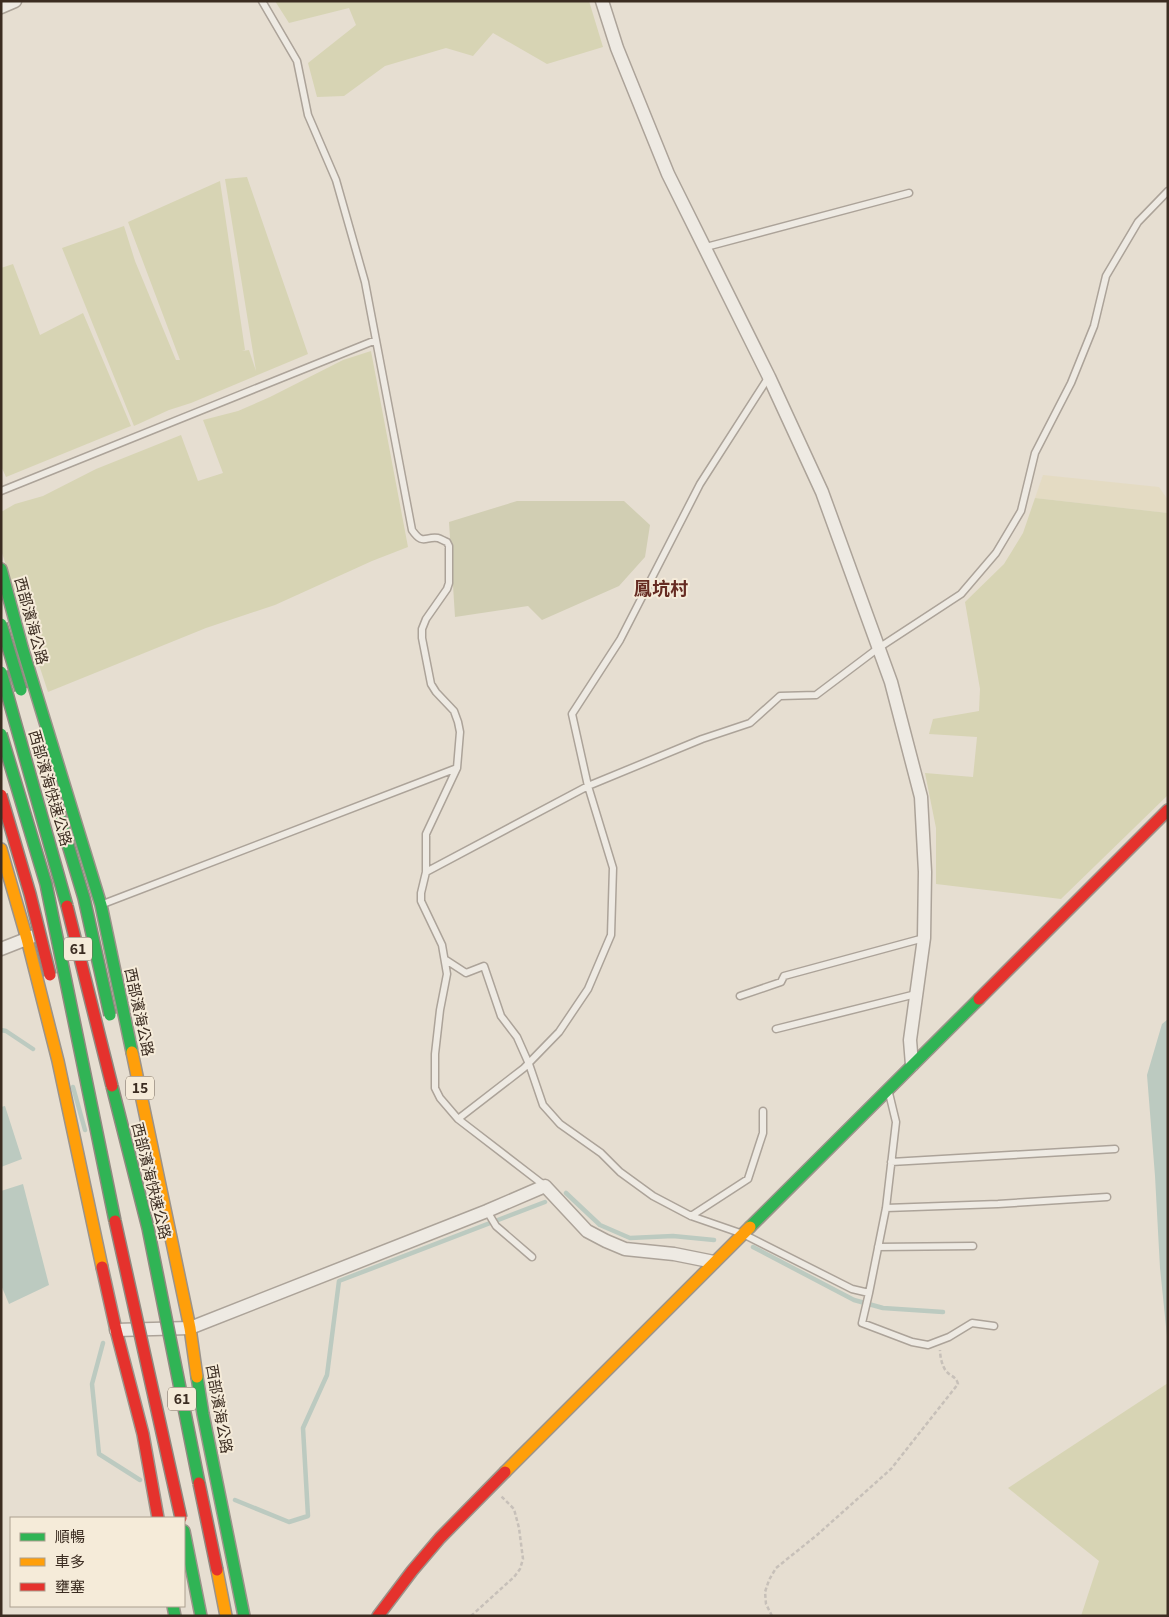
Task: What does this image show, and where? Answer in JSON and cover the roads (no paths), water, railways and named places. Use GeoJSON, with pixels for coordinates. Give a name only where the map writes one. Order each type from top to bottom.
{"type":"FeatureCollection","features":[{"type":"Feature","properties":{"kind":"main road","name":"西部濱海公路"},"geometry":{"type":"LineString","coordinates":[[1,569],[22,647],[101,905],[190,1328],[203,1414],[244,1616]]}},
{"type":"Feature","properties":{"kind":"main road"},"geometry":{"type":"LineString","coordinates":[[1,624],[24,700]]}},
{"type":"Feature","properties":{"kind":"main road","name":"西部濱海快速公路"},"geometry":{"type":"LineString","coordinates":[[1,672],[65,896],[148,1228],[226,1616]]}},
{"type":"Feature","properties":{"kind":"main road","name":"西部濱海快速公路"},"geometry":{"type":"LineString","coordinates":[[1,734],[46,884],[128,1277],[181,1517]]}},
{"type":"Feature","properties":{"kind":"main road"},"geometry":{"type":"LineString","coordinates":[[47,775],[84,898],[113,1029]]}},
{"type":"Feature","properties":{"kind":"main road"},"geometry":{"type":"LineString","coordinates":[[1,795],[30,894],[54,990]]}},
{"type":"Feature","properties":{"kind":"main road"},"geometry":{"type":"LineString","coordinates":[[378,1616],[412,1570],[435,1544],[714,1262],[1168,810]]}},
{"type":"Feature","properties":{"kind":"main road"},"geometry":{"type":"LineString","coordinates":[[1,849],[27,939],[58,1061],[116,1330],[142,1434],[158,1517]]}},
{"type":"Feature","properties":{"kind":"main road"},"geometry":{"type":"LineString","coordinates":[[68,1048],[128,1277]]}},
{"type":"Feature","properties":{"kind":"main road"},"geometry":{"type":"LineString","coordinates":[[128,1105],[148,1228]]}},
{"type":"Feature","properties":{"kind":"main road"},"geometry":{"type":"LineString","coordinates":[[142,1434],[149,1404],[158,1391],[177,1386],[189,1393],[203,1414]]}},
{"type":"Feature","properties":{"kind":"main road"},"geometry":{"type":"LineString","coordinates":[[185,1536],[201,1616]]}},
{"type":"Feature","properties":{"kind":"street"},"geometry":{"type":"LineString","coordinates":[[1,8],[15,1]]}},
{"type":"Feature","properties":{"kind":"street"},"geometry":{"type":"LineString","coordinates":[[602,1],[617,48],[668,174],[706,247],[769,377],[822,492],[890,682],[921,797],[925,872],[924,938],[910,1040],[912,1065]]}},
{"type":"Feature","properties":{"kind":"street"},"geometry":{"type":"LineString","coordinates":[[1,949],[101,905]]}},
{"type":"Feature","properties":{"kind":"street"},"geometry":{"type":"LineString","coordinates":[[116,1330],[190,1328],[487,1211],[545,1186],[587,1231],[606,1242],[625,1249],[674,1254],[714,1262]]}},
{"type":"Feature","properties":{"kind":"lane"},"geometry":{"type":"LineString","coordinates":[[262,1],[298,61],[308,115],[336,180],[365,282],[412,530],[419,539],[424,541],[438,538],[447,542],[449,546],[448,583],[442,597],[422,629],[431,684],[454,711],[460,732],[457,768],[426,834],[426,872],[421,893],[421,901],[442,945],[448,974],[440,1010],[435,1054],[435,1088],[440,1098],[458,1119],[545,1186]]}},
{"type":"Feature","properties":{"kind":"lane"},"geometry":{"type":"LineString","coordinates":[[426,872],[588,786],[702,739],[750,723],[780,696],[816,695],[878,649],[960,594],[996,553],[1021,511],[1035,453],[1070,382],[1094,326],[1106,276],[1138,222],[1168,191]]}},
{"type":"Feature","properties":{"kind":"lane"},"geometry":{"type":"LineString","coordinates":[[706,247],[909,193]]}},
{"type":"Feature","properties":{"kind":"lane"},"geometry":{"type":"LineString","coordinates":[[1,491],[376,340]]}},
{"type":"Feature","properties":{"kind":"lane"},"geometry":{"type":"LineString","coordinates":[[458,1119],[528,1064],[560,1032],[588,988],[611,935],[614,868],[588,786],[572,714],[620,640],[700,484],[769,377]]}},
{"type":"Feature","properties":{"kind":"lane"},"geometry":{"type":"LineString","coordinates":[[101,905],[457,768]]}},
{"type":"Feature","properties":{"kind":"lane"},"geometry":{"type":"LineString","coordinates":[[740,996],[781,982],[784,976],[924,938]]}},
{"type":"Feature","properties":{"kind":"lane"},"geometry":{"type":"LineString","coordinates":[[446,960],[466,973],[484,966],[501,1016],[517,1037],[543,1105],[560,1124],[601,1154],[620,1172],[653,1196],[692,1216],[743,1234],[852,1289],[869,1293]]}},
{"type":"Feature","properties":{"kind":"lane"},"geometry":{"type":"LineString","coordinates":[[776,1029],[916,994]]}},
{"type":"Feature","properties":{"kind":"lane"},"geometry":{"type":"LineString","coordinates":[[888,1090],[896,1122],[886,1208],[862,1323],[912,1342],[928,1345],[949,1337],[972,1323],[994,1326]]}},
{"type":"Feature","properties":{"kind":"lane"},"geometry":{"type":"LineString","coordinates":[[692,1216],[748,1179],[764,1134],[763,1111]]}},
{"type":"Feature","properties":{"kind":"lane"},"geometry":{"type":"LineString","coordinates":[[891,1162],[1115,1149]]}},
{"type":"Feature","properties":{"kind":"lane"},"geometry":{"type":"LineString","coordinates":[[886,1208],[998,1204],[1107,1197]]}},
{"type":"Feature","properties":{"kind":"lane"},"geometry":{"type":"LineString","coordinates":[[487,1211],[496,1226],[532,1257]]}},
{"type":"Feature","properties":{"kind":"lane"},"geometry":{"type":"LineString","coordinates":[[878,1247],[973,1246]]}},
{"type":"Feature","properties":{"kind":"waterway"},"geometry":{"type":"LineString","coordinates":[[1,1030],[6,1031],[33,1049]]}},
{"type":"Feature","properties":{"kind":"waterway"},"geometry":{"type":"LineString","coordinates":[[73,1087],[85,1130]]}},
{"type":"Feature","properties":{"kind":"waterway"},"geometry":{"type":"LineString","coordinates":[[566,1193],[600,1225],[630,1238],[673,1236],[714,1240]]}},
{"type":"Feature","properties":{"kind":"waterway"},"geometry":{"type":"LineString","coordinates":[[235,1500],[289,1522],[308,1516],[303,1428],[327,1375],[339,1281],[545,1202]]}},
{"type":"Feature","properties":{"kind":"waterway"},"geometry":{"type":"LineString","coordinates":[[753,1247],[854,1300],[883,1308],[943,1312]]}},
{"type":"Feature","properties":{"kind":"waterway"},"geometry":{"type":"LineString","coordinates":[[103,1343],[92,1384],[99,1454],[140,1480]]}},
{"type":"Feature","properties":{"kind":"district","name":"鳳坑村"},"geometry":{"type":"Point","coordinates":[661,589]}}]}
